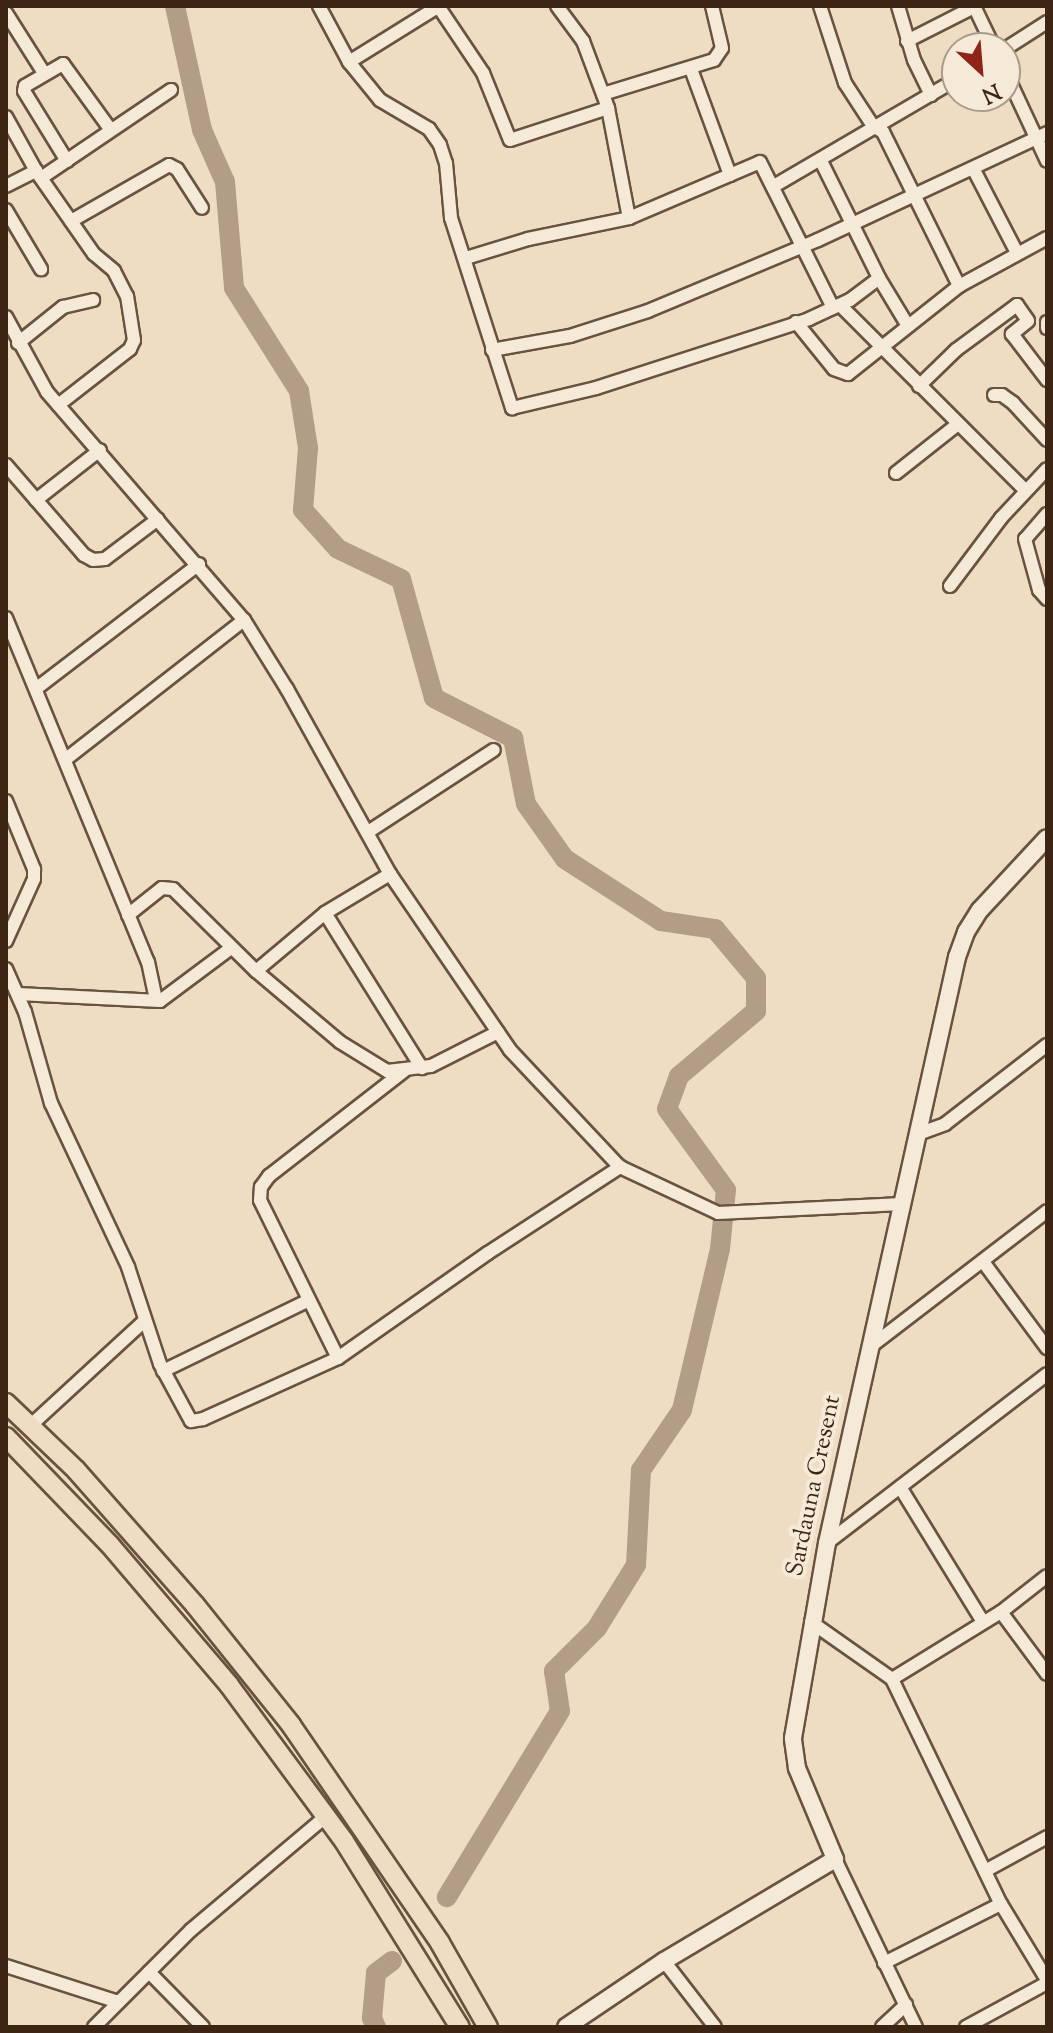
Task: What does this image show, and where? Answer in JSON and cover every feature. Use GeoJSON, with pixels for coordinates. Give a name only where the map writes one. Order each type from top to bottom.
{"type":"FeatureCollection","features":[{"type":"Feature","properties":{"kind":"main road"},"geometry":{"type":"LineString","coordinates":[[6,1403],[76,1470],[195,1605],[291,1725],[440,1943],[488,2027]]}},
{"type":"Feature","properties":{"kind":"main road"},"geometry":{"type":"LineString","coordinates":[[6,1437],[43,1471],[173,1616],[229,1685],[391,1911],[460,2027]]}},
{"type":"Feature","properties":{"kind":"street"},"geometry":{"type":"LineString","coordinates":[[319,6],[349,62],[380,100],[429,129],[440,145],[446,163],[447,205],[466,258],[508,403],[514,408],[596,388],[796,322],[836,306],[879,278]]}},
{"type":"Feature","properties":{"kind":"street"},"geometry":{"type":"LineString","coordinates":[[349,62],[438,6],[483,73],[510,140],[608,108]]}},
{"type":"Feature","properties":{"kind":"street"},"geometry":{"type":"LineString","coordinates":[[557,6],[583,41],[608,108],[629,218]]}},
{"type":"Feature","properties":{"kind":"street"},"geometry":{"type":"LineString","coordinates":[[603,94],[714,60],[722,48],[712,6]]}},
{"type":"Feature","properties":{"kind":"street"},"geometry":{"type":"LineString","coordinates":[[820,6],[845,83],[873,126],[883,132],[959,286]]}},
{"type":"Feature","properties":{"kind":"street"},"geometry":{"type":"LineString","coordinates":[[898,6],[907,41],[931,95]]}},
{"type":"Feature","properties":{"kind":"street"},"geometry":{"type":"LineString","coordinates":[[907,41],[975,6],[987,32]]}},
{"type":"Feature","properties":{"kind":"street"},"geometry":{"type":"LineString","coordinates":[[6,13],[44,73]]}},
{"type":"Feature","properties":{"kind":"street"},"geometry":{"type":"LineString","coordinates":[[1021,39],[1047,22]]}},
{"type":"Feature","properties":{"kind":"street"},"geometry":{"type":"LineString","coordinates":[[67,161],[24,91],[25,86],[60,65],[67,67],[110,129]]}},
{"type":"Feature","properties":{"kind":"street"},"geometry":{"type":"LineString","coordinates":[[691,69],[730,175]]}},
{"type":"Feature","properties":{"kind":"street"},"geometry":{"type":"LineString","coordinates":[[774,186],[941,89]]}},
{"type":"Feature","properties":{"kind":"street"},"geometry":{"type":"LineString","coordinates":[[6,186],[67,161],[171,90]]}},
{"type":"Feature","properties":{"kind":"street"},"geometry":{"type":"LineString","coordinates":[[1021,99],[1042,136],[1047,161]]}},
{"type":"Feature","properties":{"kind":"street"},"geometry":{"type":"LineString","coordinates":[[7,120],[38,174],[94,254],[114,271],[127,296],[134,340],[125,355],[58,405]]}},
{"type":"Feature","properties":{"kind":"street"},"geometry":{"type":"LineString","coordinates":[[492,350],[570,336],[621,320],[802,247],[1042,136]]}},
{"type":"Feature","properties":{"kind":"street"},"geometry":{"type":"LineString","coordinates":[[821,161],[879,278],[908,326]]}},
{"type":"Feature","properties":{"kind":"street"},"geometry":{"type":"LineString","coordinates":[[466,258],[528,239],[629,218],[760,162],[802,247],[836,306],[1026,491]]}},
{"type":"Feature","properties":{"kind":"street"},"geometry":{"type":"LineString","coordinates":[[71,221],[169,165],[177,169],[202,208]]}},
{"type":"Feature","properties":{"kind":"street"},"geometry":{"type":"LineString","coordinates":[[974,170],[1017,253]]}},
{"type":"Feature","properties":{"kind":"street"},"geometry":{"type":"LineString","coordinates":[[6,210],[41,269]]}},
{"type":"Feature","properties":{"kind":"street"},"geometry":{"type":"LineString","coordinates":[[796,322],[834,369],[843,374],[881,349],[959,286],[1047,238]]}},
{"type":"Feature","properties":{"kind":"street"},"geometry":{"type":"LineString","coordinates":[[18,343],[63,307],[93,300]]}},
{"type":"Feature","properties":{"kind":"street"},"geometry":{"type":"LineString","coordinates":[[919,386],[956,350],[1017,305],[1028,321],[1012,334],[1047,380]]}},
{"type":"Feature","properties":{"kind":"street"},"geometry":{"type":"LineString","coordinates":[[6,317],[18,343],[58,405],[199,564],[244,620],[287,689],[390,874],[510,1050],[620,1167],[722,1214],[902,1204]]}},
{"type":"Feature","properties":{"kind":"street"},"geometry":{"type":"LineString","coordinates":[[1047,322],[1047,328]]}},
{"type":"Feature","properties":{"kind":"street"},"geometry":{"type":"LineString","coordinates":[[994,395],[1002,395],[1013,403],[1047,440]]}},
{"type":"Feature","properties":{"kind":"street"},"geometry":{"type":"LineString","coordinates":[[896,473],[958,424]]}},
{"type":"Feature","properties":{"kind":"street"},"geometry":{"type":"LineString","coordinates":[[36,500],[100,450]]}},
{"type":"Feature","properties":{"kind":"street"},"geometry":{"type":"LineString","coordinates":[[6,465],[84,555],[99,562],[158,519]]}},
{"type":"Feature","properties":{"kind":"street"},"geometry":{"type":"LineString","coordinates":[[950,586],[1001,518],[1047,469]]}},
{"type":"Feature","properties":{"kind":"street"},"geometry":{"type":"LineString","coordinates":[[1044,591],[1025,539],[1047,514]]}},
{"type":"Feature","properties":{"kind":"street"},"geometry":{"type":"LineString","coordinates":[[37,688],[199,564]]}},
{"type":"Feature","properties":{"kind":"street"},"geometry":{"type":"LineString","coordinates":[[6,620],[37,688],[148,962],[156,1000]]}},
{"type":"Feature","properties":{"kind":"street"},"geometry":{"type":"LineString","coordinates":[[66,759],[244,620]]}},
{"type":"Feature","properties":{"kind":"street"},"geometry":{"type":"LineString","coordinates":[[368,832],[494,750]]}},
{"type":"Feature","properties":{"kind":"street"},"geometry":{"type":"LineString","coordinates":[[6,801],[34,869],[34,879],[6,941]]}},
{"type":"Feature","properties":{"kind":"street","name":"Sardauna Cresent"},"geometry":{"type":"LineString","coordinates":[[835,1859],[794,1753],[793,1738],[827,1543],[957,957],[966,932],[980,910],[1047,838]]}},
{"type":"Feature","properties":{"kind":"street"},"geometry":{"type":"LineString","coordinates":[[256,971],[325,913],[390,874]]}},
{"type":"Feature","properties":{"kind":"street"},"geometry":{"type":"LineString","coordinates":[[128,915],[168,887],[256,971],[340,1042],[387,1071],[422,1068],[498,1032]]}},
{"type":"Feature","properties":{"kind":"street"},"geometry":{"type":"LineString","coordinates":[[325,913],[422,1068]]}},
{"type":"Feature","properties":{"kind":"street"},"geometry":{"type":"LineString","coordinates":[[18,994],[160,1001],[231,948]]}},
{"type":"Feature","properties":{"kind":"street"},"geometry":{"type":"LineString","coordinates":[[6,969],[18,994],[51,1103],[128,1267],[163,1371],[186,1415],[195,1421],[338,1358],[488,1253],[620,1167]]}},
{"type":"Feature","properties":{"kind":"street"},"geometry":{"type":"LineString","coordinates":[[918,1134],[945,1124],[1047,1045]]}},
{"type":"Feature","properties":{"kind":"street"},"geometry":{"type":"LineString","coordinates":[[338,1358],[260,1200],[261,1187],[269,1176],[404,1071]]}},
{"type":"Feature","properties":{"kind":"street"},"geometry":{"type":"LineString","coordinates":[[870,1347],[984,1263],[1047,1211]]}},
{"type":"Feature","properties":{"kind":"street"},"geometry":{"type":"LineString","coordinates":[[984,1263],[1047,1348]]}},
{"type":"Feature","properties":{"kind":"street"},"geometry":{"type":"LineString","coordinates":[[163,1371],[309,1300]]}},
{"type":"Feature","properties":{"kind":"street"},"geometry":{"type":"LineString","coordinates":[[30,1426],[144,1321]]}},
{"type":"Feature","properties":{"kind":"street"},"geometry":{"type":"LineString","coordinates":[[827,1543],[1047,1374]]}},
{"type":"Feature","properties":{"kind":"street"},"geometry":{"type":"LineString","coordinates":[[900,1487],[983,1622]]}},
{"type":"Feature","properties":{"kind":"street"},"geometry":{"type":"LineString","coordinates":[[892,1679],[1001,1612],[1047,1576]]}},
{"type":"Feature","properties":{"kind":"street"},"geometry":{"type":"LineString","coordinates":[[1001,1612],[1047,1674]]}},
{"type":"Feature","properties":{"kind":"street"},"geometry":{"type":"LineString","coordinates":[[811,1622],[892,1679],[1001,1904],[1047,1981],[966,2027]]}},
{"type":"Feature","properties":{"kind":"street"},"geometry":{"type":"LineString","coordinates":[[94,2027],[191,1930],[325,1817]]}},
{"type":"Feature","properties":{"kind":"street"},"geometry":{"type":"LineString","coordinates":[[985,1871],[1047,1837]]}},
{"type":"Feature","properties":{"kind":"street"},"geometry":{"type":"LineString","coordinates":[[566,2027],[664,1961],[835,1859],[916,2027]]}},
{"type":"Feature","properties":{"kind":"street"},"geometry":{"type":"LineString","coordinates":[[884,1963],[1001,1904]]}},
{"type":"Feature","properties":{"kind":"street"},"geometry":{"type":"LineString","coordinates":[[664,1961],[715,2027]]}},
{"type":"Feature","properties":{"kind":"street"},"geometry":{"type":"LineString","coordinates":[[6,1966],[118,2002]]}},
{"type":"Feature","properties":{"kind":"street"},"geometry":{"type":"LineString","coordinates":[[149,1972],[203,2027]]}},
{"type":"Feature","properties":{"kind":"street"},"geometry":{"type":"LineString","coordinates":[[882,2027],[906,2005]]}},
{"type":"Feature","properties":{"kind":"waterway"},"geometry":{"type":"LineString","coordinates":[[175,6],[202,130],[225,182],[234,288],[299,391],[308,448],[303,510],[338,549],[401,579],[434,698],[513,738],[526,804],[565,859],[661,921],[715,929],[756,978],[756,1011],[679,1076],[667,1109],[726,1190],[720,1249],[682,1410],[641,1470],[636,1565],[597,1628],[554,1671],[560,1711],[447,1897]]}},
{"type":"Feature","properties":{"kind":"waterway"},"geometry":{"type":"LineString","coordinates":[[376,2027],[372,2018],[376,1973],[392,1961]]}}]}
